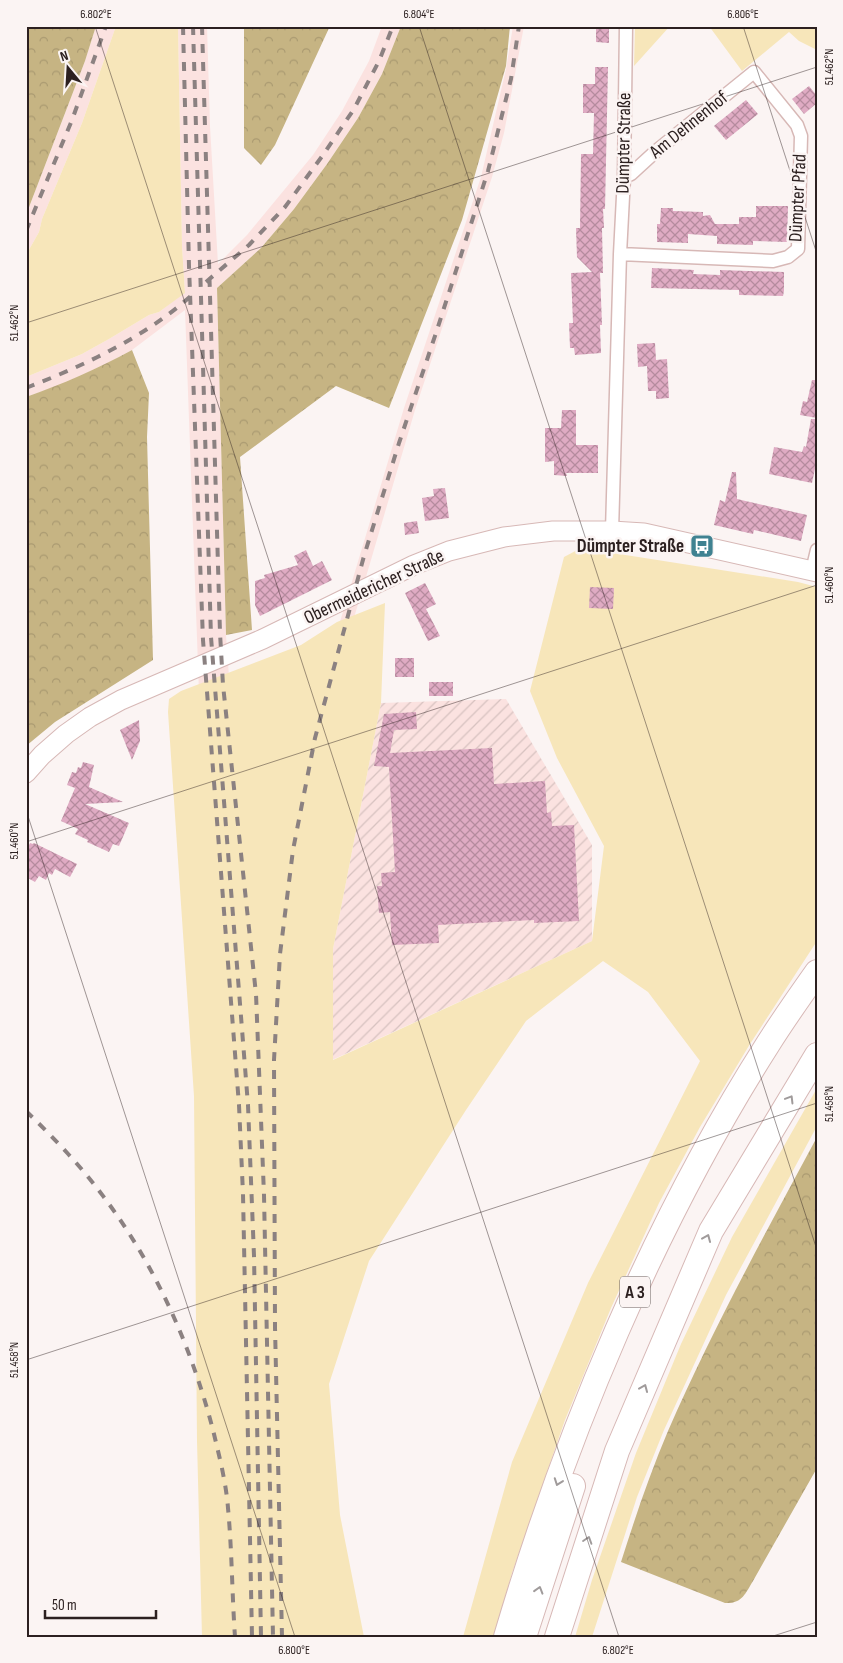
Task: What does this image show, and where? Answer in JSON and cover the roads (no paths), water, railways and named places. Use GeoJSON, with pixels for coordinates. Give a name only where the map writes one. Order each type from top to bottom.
{"type":"FeatureCollection","features":[{"type":"Feature","properties":{"kind":"highway","name":"A 3"},"geometry":{"type":"LineString","coordinates":[[506,1637],[526,1571],[575,1435],[625,1313],[674,1210],[713,1135],[768,1044],[817,972]]}},
{"type":"Feature","properties":{"kind":"highway","name":"A 3"},"geometry":{"type":"LineString","coordinates":[[524,1637],[594,1424],[639,1319],[725,1143],[783,1048],[817,1000]]}},
{"type":"Feature","properties":{"kind":"highway","name":"A 3"},"geometry":{"type":"LineString","coordinates":[[557,1637],[617,1450],[711,1230],[817,1055]]}},
{"type":"Feature","properties":{"kind":"main road","name":"Obermeidericher Straße"},"geometry":{"type":"LineString","coordinates":[[26,773],[42,755],[66,734],[90,717],[121,700],[263,639],[414,565],[450,551],[504,537],[553,531],[644,533],[814,572]]}},
{"type":"Feature","properties":{"kind":"street","name":"Dümpter Straße"},"geometry":{"type":"LineString","coordinates":[[612,531],[624,177],[626,26]]}},
{"type":"Feature","properties":{"kind":"street","name":"Am Dehnenhof"},"geometry":{"type":"LineString","coordinates":[[624,177],[631,174],[655,152],[754,72]]}},
{"type":"Feature","properties":{"kind":"street","name":"Dümpter Pfad"},"geometry":{"type":"LineString","coordinates":[[620,254],[773,261],[788,257],[798,249],[801,136],[797,125],[754,72]]}},
{"type":"Feature","properties":{"kind":"street"},"geometry":{"type":"LineString","coordinates":[[814,572],[817,550]]}},
{"type":"Feature","properties":{"kind":"railway"},"geometry":{"type":"LineString","coordinates":[[26,231],[72,120],[106,26]]}},
{"type":"Feature","properties":{"kind":"railway"},"geometry":{"type":"LineString","coordinates":[[183,26],[189,266],[203,640],[239,1105],[243,1194],[252,1637]]}},
{"type":"Feature","properties":{"kind":"railway"},"geometry":{"type":"LineString","coordinates":[[193,26],[211,637],[248,1105],[254,1256],[261,1637]]}},
{"type":"Feature","properties":{"kind":"railway"},"geometry":{"type":"LineString","coordinates":[[202,26],[220,633],[223,685],[256,994],[264,1195],[273,1637]]}},
{"type":"Feature","properties":{"kind":"railway"},"geometry":{"type":"LineString","coordinates":[[206,282],[249,245],[285,207],[323,155],[354,109],[379,61],[393,26]]}},
{"type":"Feature","properties":{"kind":"railway"},"geometry":{"type":"LineString","coordinates":[[282,1637],[275,1327],[274,1060],[280,954],[293,850],[315,738],[364,556],[488,171],[511,79],[519,26]]}},
{"type":"Feature","properties":{"kind":"railway"},"geometry":{"type":"LineString","coordinates":[[26,388],[70,370],[135,337],[193,294]]}},
{"type":"Feature","properties":{"kind":"railway"},"geometry":{"type":"LineString","coordinates":[[26,1111],[83,1171],[119,1219],[154,1276],[182,1336],[204,1398],[224,1478],[229,1524],[235,1637]]}},
{"type":"Feature","properties":{"kind":"place","name":"Dümpter Straße"},"geometry":{"type":"Point","coordinates":[702,546]}}]}
